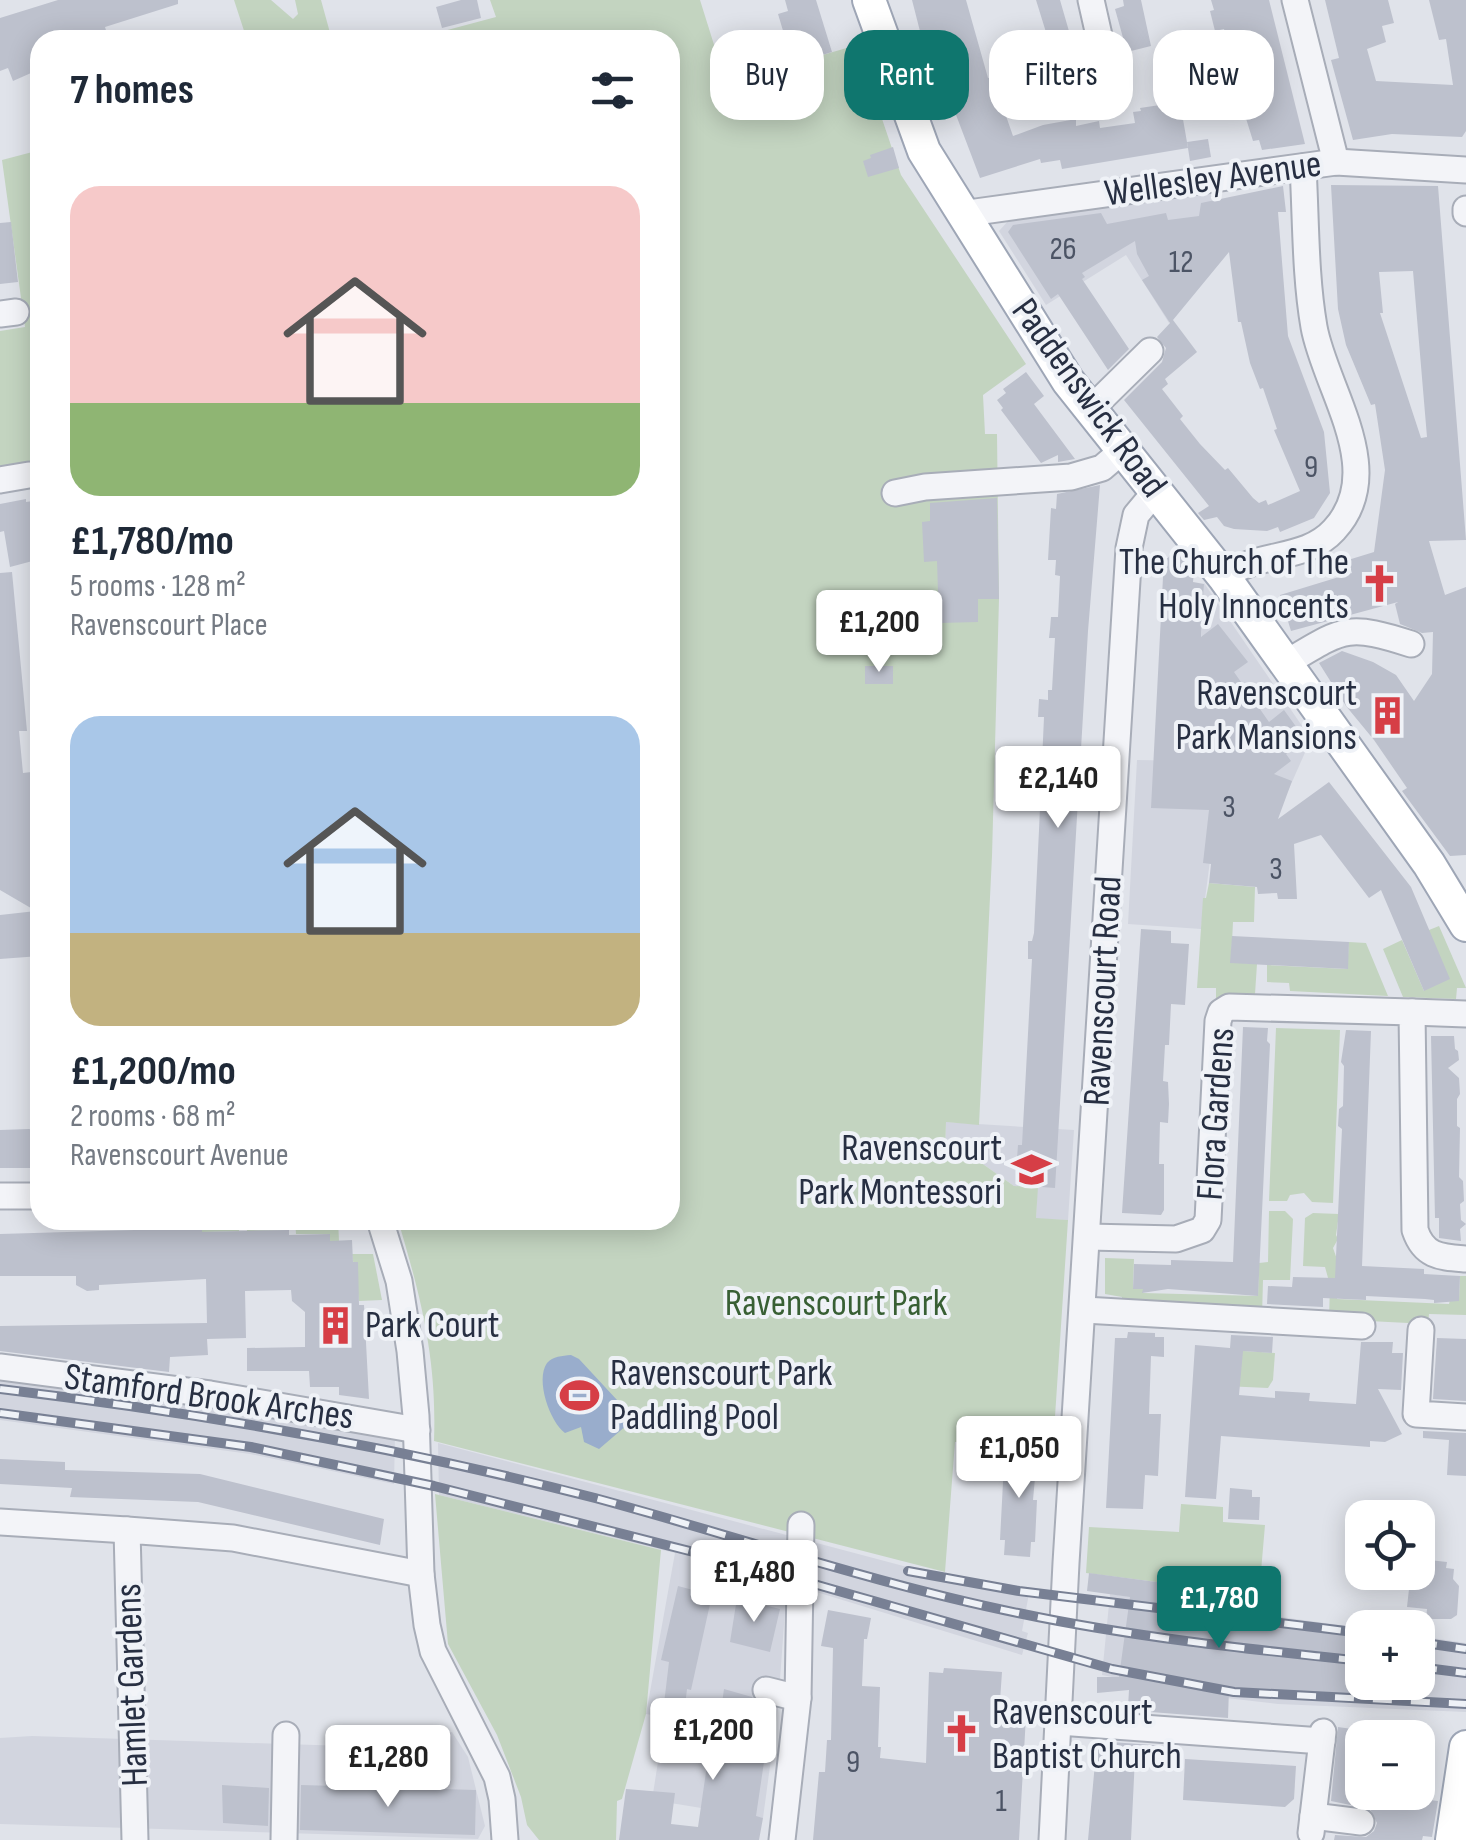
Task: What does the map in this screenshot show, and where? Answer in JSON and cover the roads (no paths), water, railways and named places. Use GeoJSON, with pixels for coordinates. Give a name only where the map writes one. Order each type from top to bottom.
{"type":"FeatureCollection","features":[{"type":"Feature","properties":{"kind":"main road","name":"Paddenswick Road"},"geometry":{"type":"LineString","coordinates":[[870,0],[924,152],[1068,381],[1224,577],[1462,905]]}},
{"type":"Feature","properties":{"kind":"main road"},"geometry":{"type":"LineString","coordinates":[[1452,1840],[1466,1748]]}},
{"type":"Feature","properties":{"kind":"street"},"geometry":{"type":"LineString","coordinates":[[1091,0],[1098,30]]}},
{"type":"Feature","properties":{"kind":"street"},"geometry":{"type":"LineString","coordinates":[[1295,0],[1336,162]]}},
{"type":"Feature","properties":{"kind":"street","name":"Wellesley Avenue"},"geometry":{"type":"LineString","coordinates":[[961,214],[1336,162],[1466,170]]}},
{"type":"Feature","properties":{"kind":"street"},"geometry":{"type":"LineString","coordinates":[[1224,577],[1250,561],[1300,551],[1320,542],[1343,518],[1352,491],[1352,442],[1314,326],[1303,167]]}},
{"type":"Feature","properties":{"kind":"street"},"geometry":{"type":"LineString","coordinates":[[1090,409],[1150,351]]}},
{"type":"Feature","properties":{"kind":"street"},"geometry":{"type":"LineString","coordinates":[[895,493],[925,486],[1071,478],[1102,468],[1123,450]]}},
{"type":"Feature","properties":{"kind":"street"},"geometry":{"type":"LineString","coordinates":[[0,480],[29,476]]}},
{"type":"Feature","properties":{"kind":"street","name":"Ravenscourt Road"},"geometry":{"type":"LineString","coordinates":[[1085,1298],[1129,548],[1136,515],[1156,491]]}},
{"type":"Feature","properties":{"kind":"street"},"geometry":{"type":"LineString","coordinates":[[1286,663],[1333,634],[1367,630],[1411,644]]}},
{"type":"Feature","properties":{"kind":"street","name":"Flora Gardens"},"geometry":{"type":"LineString","coordinates":[[1088,1248],[1176,1238],[1202,1230],[1208,1220],[1221,1012],[1239,1004],[1466,1014]]}},
{"type":"Feature","properties":{"kind":"street"},"geometry":{"type":"LineString","coordinates":[[1412,1012],[1415,1230],[1420,1243],[1437,1257],[1466,1259]]}},
{"type":"Feature","properties":{"kind":"street"},"geometry":{"type":"LineString","coordinates":[[0,1196],[30,1196]]}},
{"type":"Feature","properties":{"kind":"street"},"geometry":{"type":"LineString","coordinates":[[384,1230],[405,1314],[416,1423],[421,1574],[433,1651],[497,1777],[505,1840]]}},
{"type":"Feature","properties":{"kind":"street"},"geometry":{"type":"LineString","coordinates":[[1052,1840],[1085,1298],[1362,1326]]}},
{"type":"Feature","properties":{"kind":"street"},"geometry":{"type":"LineString","coordinates":[[1421,1330],[1416,1414],[1466,1417]]}},
{"type":"Feature","properties":{"kind":"street","name":"Stamford Brook Arches"},"geometry":{"type":"LineString","coordinates":[[0,1368],[416,1423]]}},
{"type":"Feature","properties":{"kind":"street"},"geometry":{"type":"LineString","coordinates":[[196,1374],[416,1423]]}},
{"type":"Feature","properties":{"kind":"street","name":"Hamlet Gardens"},"geometry":{"type":"LineString","coordinates":[[0,1522],[233,1538],[421,1574]]}},
{"type":"Feature","properties":{"kind":"street"},"geometry":{"type":"LineString","coordinates":[[782,1840],[798,1695],[801,1525]]}},
{"type":"Feature","properties":{"kind":"street","name":"Hamlet Gardens"},"geometry":{"type":"LineString","coordinates":[[127,1530],[135,1840]]}},
{"type":"Feature","properties":{"kind":"street"},"geometry":{"type":"LineString","coordinates":[[766,1690],[798,1695]]}},
{"type":"Feature","properties":{"kind":"street"},"geometry":{"type":"LineString","coordinates":[[1059,1722],[1292,1738],[1322,1736],[1312,1824],[1361,1822]]}},
{"type":"Feature","properties":{"kind":"street"},"geometry":{"type":"LineString","coordinates":[[284,1840],[286,1735]]}},
{"type":"Feature","properties":{"kind":"water","name":"Ravenscourt Park Paddling Pool"},"geometry":{"type":"Polygon","coordinates":[[[571,1355],[630,1414],[627,1425],[599,1449],[584,1442],[581,1427],[565,1433],[559,1428],[543,1390],[547,1363],[571,1355]]]}},
{"type":"Feature","properties":{"kind":"railway"},"geometry":{"type":"LineString","coordinates":[[0,1389],[224,1421],[447,1463],[595,1498],[858,1574],[1018,1613],[1147,1636],[1345,1659]]}},
{"type":"Feature","properties":{"kind":"railway"},"geometry":{"type":"LineString","coordinates":[[0,1413],[251,1447],[434,1486],[772,1572],[1112,1669],[1234,1692],[1466,1704]]}},
{"type":"Feature","properties":{"kind":"railway"},"geometry":{"type":"LineString","coordinates":[[908,1571],[1019,1591],[1345,1631]]}},
{"type":"Feature","properties":{"kind":"railway"},"geometry":{"type":"LineString","coordinates":[[1435,1644],[1466,1649]]}},
{"type":"Feature","properties":{"kind":"railway"},"geometry":{"type":"LineString","coordinates":[[1435,1669],[1466,1673]]}},
{"type":"Feature","properties":{"kind":"place","name":"The Church of The Holy Innocents"},"geometry":{"type":"Point","coordinates":[1379,584]}},
{"type":"Feature","properties":{"kind":"place","name":"Ravenscourt Park Mansions"},"geometry":{"type":"Point","coordinates":[1387,715]}},
{"type":"Feature","properties":{"kind":"place","name":"Ravenscourt Park Montessori"},"geometry":{"type":"Point","coordinates":[1032,1170]}},
{"type":"Feature","properties":{"kind":"place","name":"Park Court"},"geometry":{"type":"Point","coordinates":[335,1325]}},
{"type":"Feature","properties":{"kind":"place","name":"Ravenscourt Park Paddling Pool"},"geometry":{"type":"Point","coordinates":[580,1395]}},
{"type":"Feature","properties":{"kind":"place","name":"Ravenscourt Baptist Church"},"geometry":{"type":"Point","coordinates":[962,1734]}},
{"type":"Feature","properties":{"kind":"park label","name":"Ravenscourt Park"},"geometry":{"type":"Point","coordinates":[836,1303]}}]}
